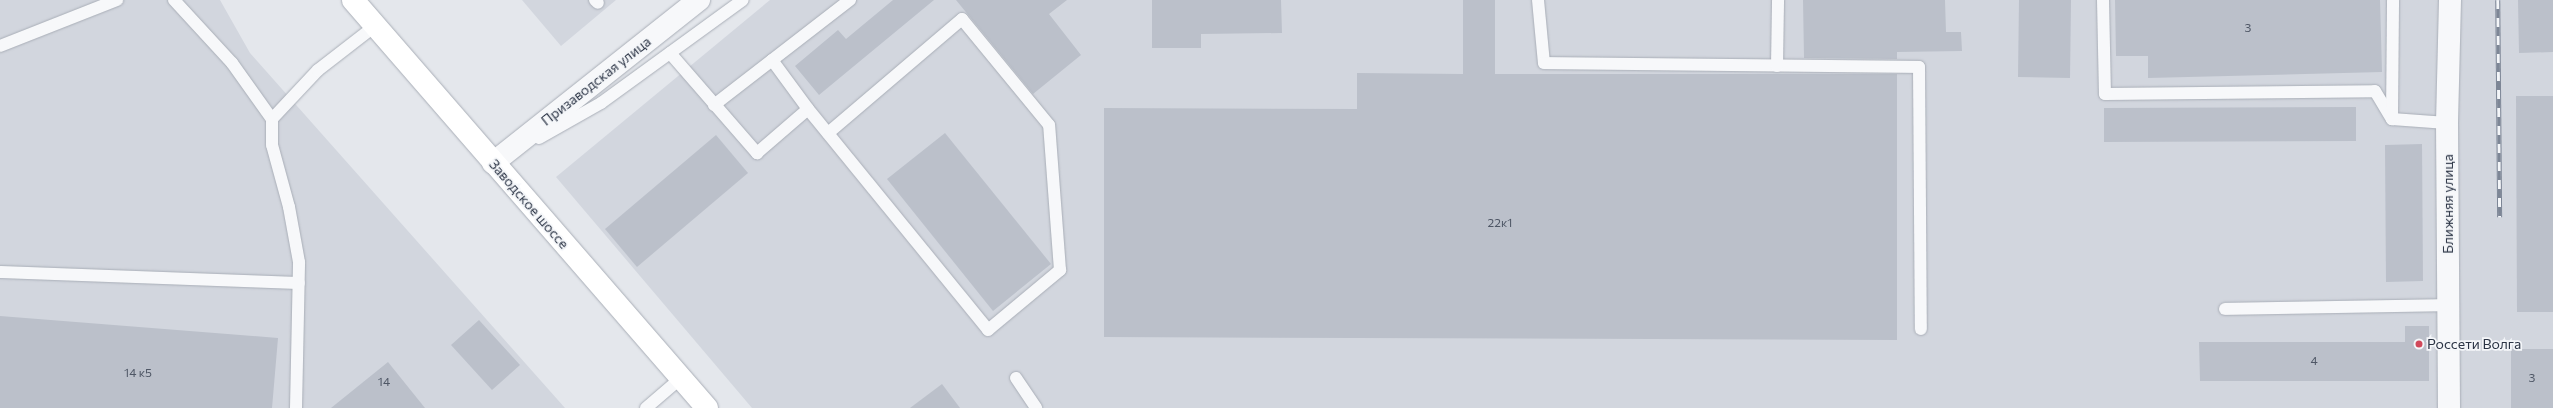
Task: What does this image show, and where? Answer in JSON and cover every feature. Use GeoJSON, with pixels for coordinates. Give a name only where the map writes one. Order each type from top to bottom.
{"type":"FeatureCollection","features":[{"type":"Feature","properties":{"kind":"main road","name":"Заводское шоссе"},"geometry":{"type":"LineString","coordinates":[[353,0],[707,408]]}},
{"type":"Feature","properties":{"kind":"street","name":"Призаводская улица"},"geometry":{"type":"LineString","coordinates":[[493,163],[699,0]]}},
{"type":"Feature","properties":{"kind":"street","name":"Ближняя улица"},"geometry":{"type":"LineString","coordinates":[[2449,408],[2447,123],[2450,0]]}},
{"type":"Feature","properties":{"kind":"lane"},"geometry":{"type":"LineString","coordinates":[[0,46],[117,0]]}},
{"type":"Feature","properties":{"kind":"lane"},"geometry":{"type":"LineString","coordinates":[[174,0],[232,63],[272,119],[272,145],[289,206],[299,262],[296,408]]}},
{"type":"Feature","properties":{"kind":"lane"},"geometry":{"type":"LineString","coordinates":[[493,163],[601,103],[743,0]]}},
{"type":"Feature","properties":{"kind":"lane"},"geometry":{"type":"LineString","coordinates":[[714,104],[850,0]]}},
{"type":"Feature","properties":{"kind":"lane"},"geometry":{"type":"LineString","coordinates":[[1538,0],[1544,63],[1919,67],[1921,329]]}},
{"type":"Feature","properties":{"kind":"lane"},"geometry":{"type":"LineString","coordinates":[[1777,66],[1778,0]]}},
{"type":"Feature","properties":{"kind":"lane"},"geometry":{"type":"LineString","coordinates":[[2103,0],[2105,94],[2375,91],[2392,119]]}},
{"type":"Feature","properties":{"kind":"lane"},"geometry":{"type":"LineString","coordinates":[[2392,119],[2393,0]]}},
{"type":"Feature","properties":{"kind":"lane"},"geometry":{"type":"LineString","coordinates":[[772,60],[808,109],[988,330],[1060,270],[1050,125],[962,19],[828,133]]}},
{"type":"Feature","properties":{"kind":"lane"},"geometry":{"type":"LineString","coordinates":[[272,119],[318,70],[375,26]]}},
{"type":"Feature","properties":{"kind":"lane"},"geometry":{"type":"LineString","coordinates":[[670,53],[757,153],[808,109]]}},
{"type":"Feature","properties":{"kind":"lane"},"geometry":{"type":"LineString","coordinates":[[2392,119],[2447,123]]}},
{"type":"Feature","properties":{"kind":"lane"},"geometry":{"type":"LineString","coordinates":[[0,272],[299,283]]}},
{"type":"Feature","properties":{"kind":"lane"},"geometry":{"type":"LineString","coordinates":[[2224,309],[2448,305]]}},
{"type":"Feature","properties":{"kind":"lane"},"geometry":{"type":"LineString","coordinates":[[646,408],[681,378]]}},
{"type":"Feature","properties":{"kind":"lane"},"geometry":{"type":"LineString","coordinates":[[1016,378],[1036,408]]}},
{"type":"Feature","properties":{"kind":"shaded area"},"geometry":{"type":"Polygon","coordinates":[[[0,0],[220,0],[250,53],[565,408],[0,408],[0,0]]]}},
{"type":"Feature","properties":{"kind":"shaded area"},"geometry":{"type":"Polygon","coordinates":[[[522,0],[616,0],[561,46],[522,0]]]}},
{"type":"Feature","properties":{"kind":"shaded area"},"geometry":{"type":"Polygon","coordinates":[[[770,0],[2553,0],[2553,408],[752,408],[556,177],[770,0]]]}},
{"type":"Feature","properties":{"kind":"building"},"geometry":{"type":"Polygon","coordinates":[[[893,0],[934,0],[819,95],[795,66],[838,30],[846,39],[893,0]]]}},
{"type":"Feature","properties":{"kind":"building"},"geometry":{"type":"Polygon","coordinates":[[[956,0],[1067,0],[1049,14],[1081,55],[1033,94],[956,0]]]}},
{"type":"Feature","properties":{"kind":"building"},"geometry":{"type":"Polygon","coordinates":[[[1152,0],[1281,0],[1282,33],[1201,34],[1201,48],[1152,48],[1152,0]]]}},
{"type":"Feature","properties":{"kind":"building"},"geometry":{"type":"Polygon","coordinates":[[[1463,0],[1495,0],[1495,74],[1897,74],[1897,340],[1104,337],[1104,108],[1357,109],[1357,73],[1463,74],[1463,0]]]}},
{"type":"Feature","properties":{"kind":"building"},"geometry":{"type":"Polygon","coordinates":[[[1803,0],[1945,0],[1946,32],[1961,32],[1962,51],[1897,52],[1897,59],[1804,58],[1803,0]]]}},
{"type":"Feature","properties":{"kind":"building"},"geometry":{"type":"Polygon","coordinates":[[[2019,0],[2071,0],[2070,78],[2018,77],[2019,0]]]}},
{"type":"Feature","properties":{"kind":"building"},"geometry":{"type":"Polygon","coordinates":[[[2115,0],[2380,0],[2382,72],[2148,78],[2148,56],[2116,56],[2115,0]]]}},
{"type":"Feature","properties":{"kind":"building"},"geometry":{"type":"Polygon","coordinates":[[[2518,0],[2553,0],[2553,52],[2519,53],[2518,0]]]}},
{"type":"Feature","properties":{"kind":"building"},"geometry":{"type":"Polygon","coordinates":[[[2516,96],[2553,96],[2553,312],[2517,312],[2516,96]]]}},
{"type":"Feature","properties":{"kind":"building"},"geometry":{"type":"Polygon","coordinates":[[[2356,107],[2356,141],[2104,142],[2104,108],[2356,107]]]}},
{"type":"Feature","properties":{"kind":"building"},"geometry":{"type":"Polygon","coordinates":[[[945,133],[1051,264],[993,311],[887,179],[945,133]]]}},
{"type":"Feature","properties":{"kind":"building"},"geometry":{"type":"Polygon","coordinates":[[[716,135],[748,173],[637,267],[605,229],[716,135]]]}},
{"type":"Feature","properties":{"kind":"building"},"geometry":{"type":"Polygon","coordinates":[[[2422,144],[2423,281],[2386,282],[2385,145],[2422,144]]]}},
{"type":"Feature","properties":{"kind":"building"},"geometry":{"type":"Polygon","coordinates":[[[0,316],[278,338],[272,408],[0,408],[0,316]]]}},
{"type":"Feature","properties":{"kind":"building"},"geometry":{"type":"Polygon","coordinates":[[[479,320],[520,365],[492,390],[451,345],[479,320]]]}},
{"type":"Feature","properties":{"kind":"building"},"geometry":{"type":"Polygon","coordinates":[[[2405,326],[2429,326],[2429,381],[2200,381],[2199,342],[2405,342],[2405,326]]]}},
{"type":"Feature","properties":{"kind":"building"},"geometry":{"type":"Polygon","coordinates":[[[2511,349],[2553,349],[2553,408],[2511,408],[2511,349]]]}},
{"type":"Feature","properties":{"kind":"building"},"geometry":{"type":"Polygon","coordinates":[[[388,362],[425,408],[331,408],[388,362]]]}},
{"type":"Feature","properties":{"kind":"building"},"geometry":{"type":"Polygon","coordinates":[[[942,384],[960,408],[910,408],[942,384]]]}},
{"type":"Feature","properties":{"kind":"railway"},"geometry":{"type":"LineString","coordinates":[[2498,0],[2500,217]]}},
{"type":"Feature","properties":{"kind":"place","name":"Россети Волга"},"geometry":{"type":"Point","coordinates":[2419,344]}}]}
